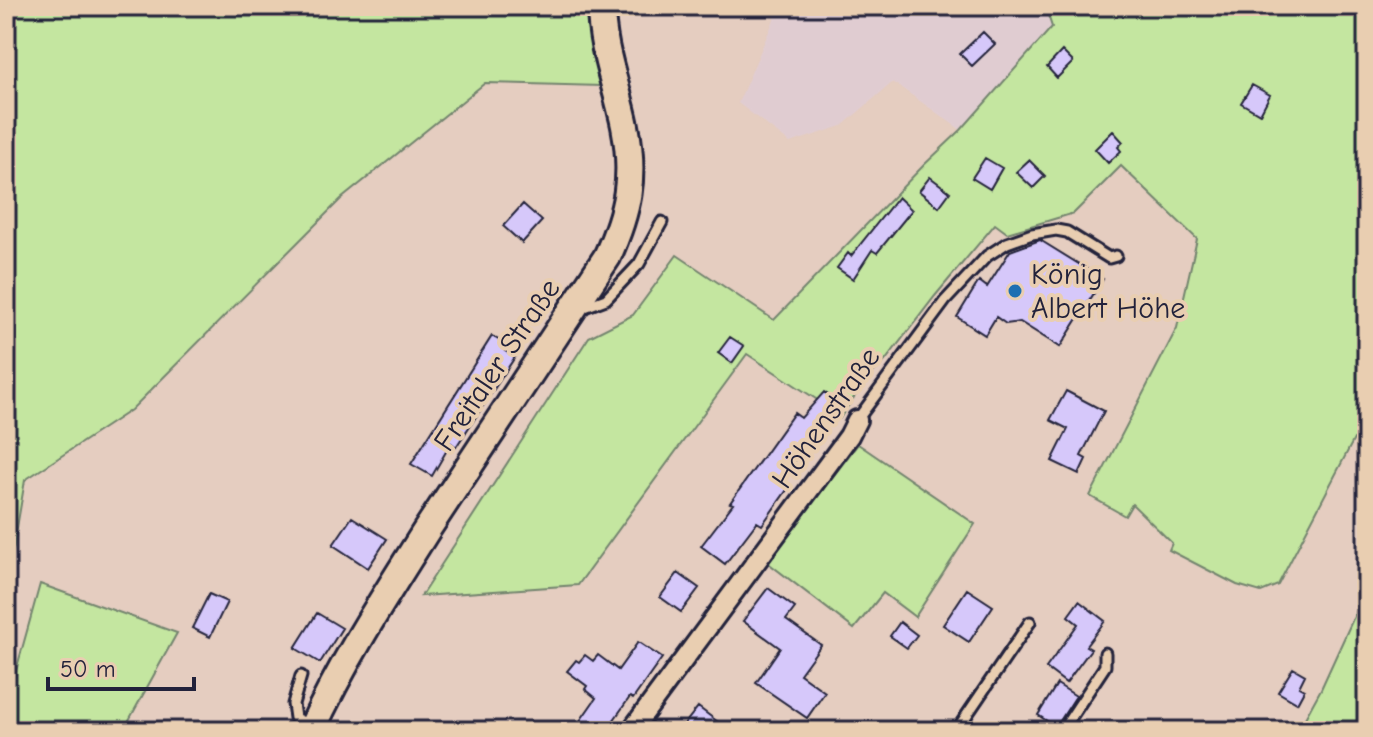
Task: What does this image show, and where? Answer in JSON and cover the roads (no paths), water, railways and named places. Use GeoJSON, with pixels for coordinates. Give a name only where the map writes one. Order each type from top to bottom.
{"type":"FeatureCollection","features":[{"type":"Feature","properties":{"kind":"main road","name":"Freitaler Straße"},"geometry":{"type":"LineString","coordinates":[[312,729],[344,663],[376,610],[607,257],[621,227],[629,192],[630,162],[625,126],[602,37],[601,6]]}},
{"type":"Feature","properties":{"kind":"street","name":"Höhenstraße"},"geometry":{"type":"LineString","coordinates":[[631,731],[849,436],[857,420]]}},
{"type":"Feature","properties":{"kind":"lane"},"geometry":{"type":"LineString","coordinates":[[571,312],[606,299],[639,264],[662,222]]}},
{"type":"Feature","properties":{"kind":"lane","name":"Höhenstraße"},"geometry":{"type":"LineString","coordinates":[[857,420],[945,301],[987,256],[1007,243],[1056,230],[1067,232],[1109,258],[1116,256]]}},
{"type":"Feature","properties":{"kind":"lane"},"geometry":{"type":"LineString","coordinates":[[956,731],[1030,622]]}},
{"type":"Feature","properties":{"kind":"lane"},"geometry":{"type":"LineString","coordinates":[[1062,731],[1105,666],[1105,653]]}},
{"type":"Feature","properties":{"kind":"lane"},"geometry":{"type":"LineString","coordinates":[[301,676],[293,704],[295,718],[312,729]]}},
{"type":"Feature","properties":{"kind":"place","name":"König Albert Höhe"},"geometry":{"type":"Point","coordinates":[1015,291]}}]}
